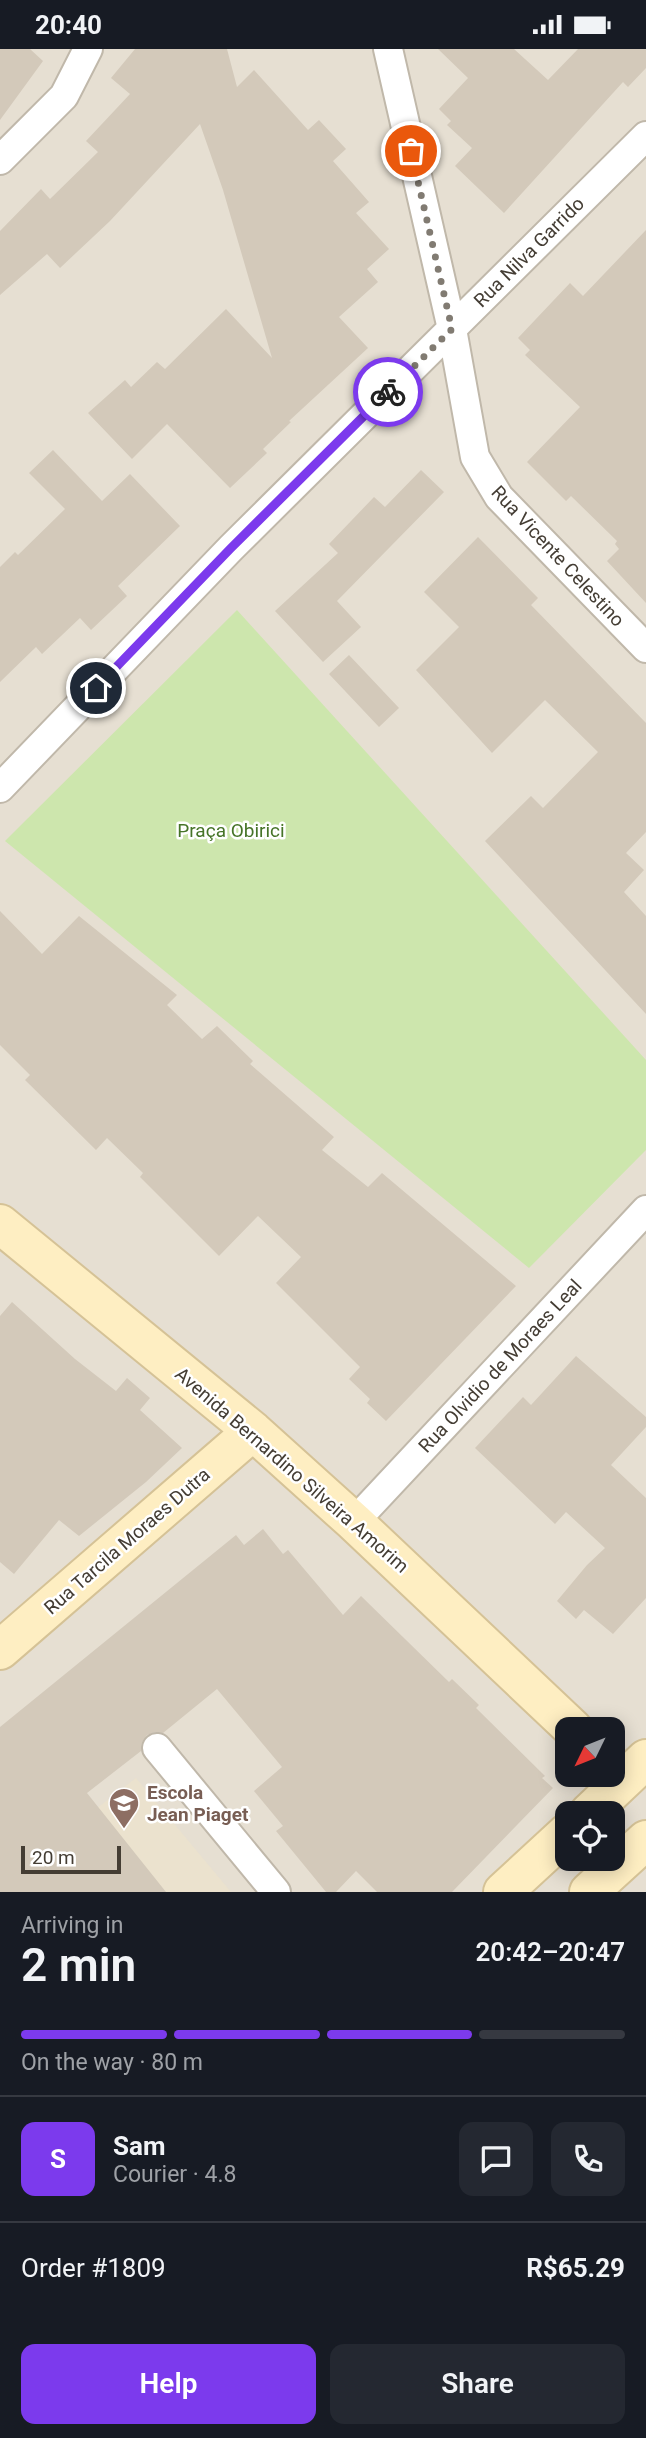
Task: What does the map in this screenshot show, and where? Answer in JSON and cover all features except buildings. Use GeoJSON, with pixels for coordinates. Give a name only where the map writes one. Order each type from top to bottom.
{"type":"FeatureCollection","features":[{"type":"Feature","properties":{"kind":"street"},"geometry":{"type":"LineString","coordinates":[[0,160],[64,96],[88,49]]}},
{"type":"Feature","properties":{"kind":"street","name":"Rua Vicente Celestino"},"geometry":{"type":"LineString","coordinates":[[388,49],[452,329],[475,457],[499,497],[646,648]]}},
{"type":"Feature","properties":{"kind":"street","name":"Rua Nilva Garrido"},"geometry":{"type":"LineString","coordinates":[[0,788],[231,548],[646,136]]}},
{"type":"Feature","properties":{"kind":"street","name":"Rua Olvidio de Moraes Leal"},"geometry":{"type":"LineString","coordinates":[[354,1522],[646,1210]]}},
{"type":"Feature","properties":{"kind":"street","name":"Avenida Bernardino Silveira Amorim"},"geometry":{"type":"LineString","coordinates":[[0,1224],[253,1431],[354,1522],[560,1717]]}},
{"type":"Feature","properties":{"kind":"street","name":"Rua Tarcila Moraes Dutra"},"geometry":{"type":"LineString","coordinates":[[2,1645],[253,1431]]}},
{"type":"Feature","properties":{"kind":"street"},"geometry":{"type":"LineString","coordinates":[[157,1748],[276,1892]]}},
{"type":"Feature","properties":{"kind":"street"},"geometry":{"type":"LineString","coordinates":[[604,1801],[633,1777]]}},
{"type":"Feature","properties":{"kind":"street"},"geometry":{"type":"LineString","coordinates":[[589,1892],[646,1840]]}},
{"type":"Feature","properties":{"kind":"street"},"geometry":{"type":"LineString","coordinates":[[503,1892],[555,1844]]}},
{"type":"Feature","properties":{"kind":"shaded area"},"geometry":{"type":"Polygon","coordinates":[[[0,49],[646,49],[646,1892],[0,1892],[0,49]]]}},
{"type":"Feature","properties":{"kind":"shaded area","name":"Escola Jean Piaget"},"geometry":{"type":"Polygon","coordinates":[[[136,1778],[231,1892],[0,1892],[0,1883],[136,1778]]]}},
{"type":"Feature","properties":{"kind":"green space","name":"Praça Obirici"},"geometry":{"type":"Polygon","coordinates":[[[237,610],[646,1060],[646,1150],[529,1268],[5,841],[237,610]]]}},
{"type":"Feature","properties":{"kind":"way so far"},"geometry":{"type":"LineString","coordinates":[[388,392],[452,329],[411,151]]}},
{"type":"Feature","properties":{"kind":"place","name":"Escola Jean Piaget"},"geometry":{"type":"Point","coordinates":[124,1830]}},
{"type":"Feature","properties":{"kind":"route"},"geometry":{"type":"LineString","coordinates":[[96,688],[231,548],[388,392]]}}]}
